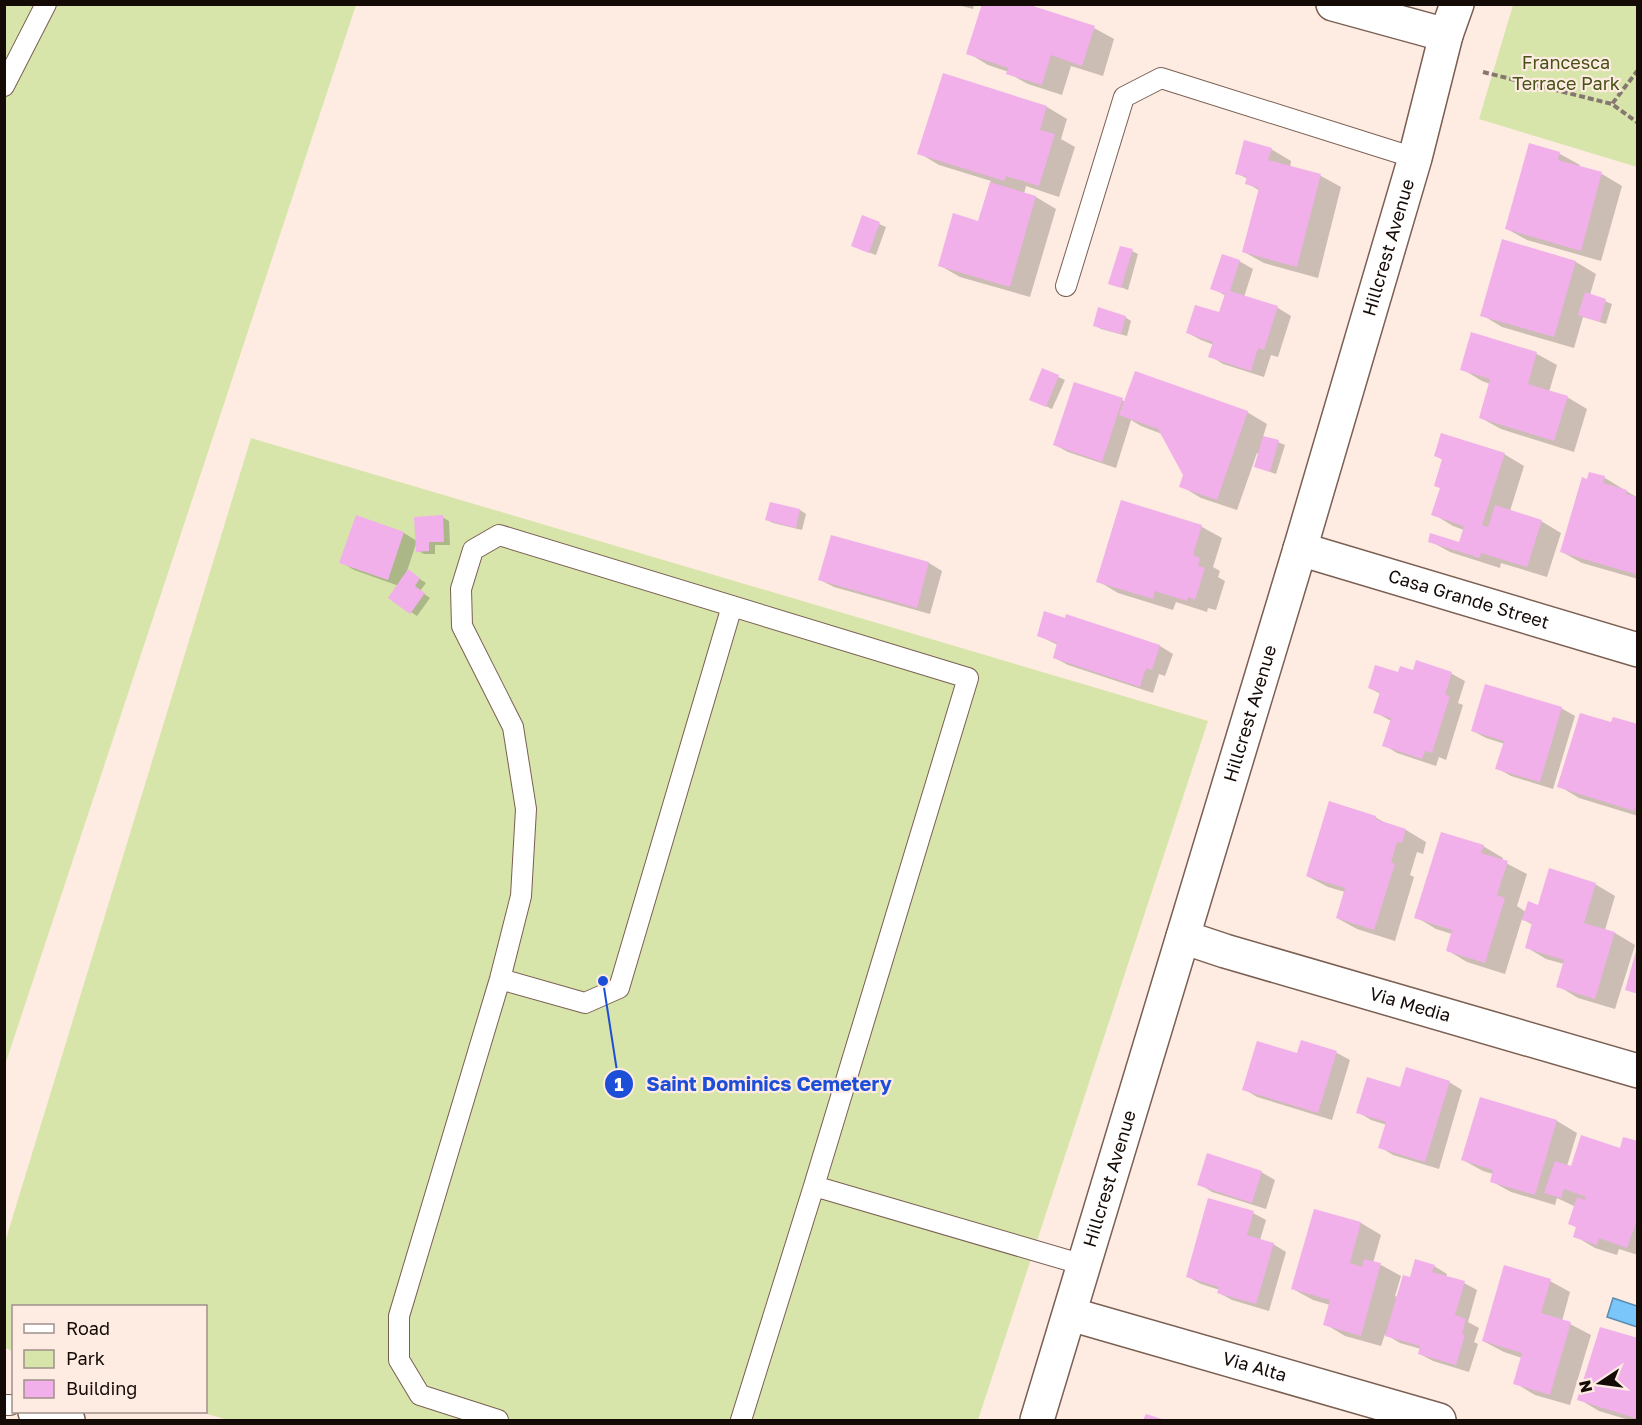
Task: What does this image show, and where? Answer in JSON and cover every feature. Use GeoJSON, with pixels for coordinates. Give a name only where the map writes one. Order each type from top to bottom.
{"type":"FeatureCollection","features":[{"type":"Feature","properties":{"kind":"street"},"geometry":{"type":"LineString","coordinates":[[1333,4],[1452,20]]}},
{"type":"Feature","properties":{"kind":"street","name":"Hillcrest Avenue"},"geometry":{"type":"LineString","coordinates":[[1038,1420],[1300,549],[1415,158],[1452,20]]}},
{"type":"Feature","properties":{"kind":"street","name":"Casa Grande Street"},"geometry":{"type":"LineString","coordinates":[[1300,549],[1638,650]]}},
{"type":"Feature","properties":{"kind":"street","name":"Via Media"},"geometry":{"type":"LineString","coordinates":[[1183,937],[1236,955],[1638,1071]]}},
{"type":"Feature","properties":{"kind":"street","name":"Via Alta"},"geometry":{"type":"LineString","coordinates":[[1070,1314],[1439,1420]]}},
{"type":"Feature","properties":{"kind":"street"},"geometry":{"type":"LineString","coordinates":[[40,1413],[68,1420]]}},
{"type":"Feature","properties":{"kind":"lane"},"geometry":{"type":"LineString","coordinates":[[4,86],[46,4]]}},
{"type":"Feature","properties":{"kind":"lane"},"geometry":{"type":"LineString","coordinates":[[1066,286],[1124,97],[1161,78],[1415,158]]}},
{"type":"Feature","properties":{"kind":"lane"},"geometry":{"type":"LineString","coordinates":[[494,1420],[420,1395],[399,1360],[399,1316],[500,979],[521,896],[526,809],[513,727],[462,626],[461,589],[473,550],[500,535],[968,678],[741,1420]]}},
{"type":"Feature","properties":{"kind":"lane"},"geometry":{"type":"LineString","coordinates":[[500,979],[585,1003],[619,988],[732,606]]}},
{"type":"Feature","properties":{"kind":"lane"},"geometry":{"type":"LineString","coordinates":[[814,1186],[1084,1265]]}},
{"type":"Feature","properties":{"kind":"path"},"geometry":{"type":"LineString","coordinates":[[1612,104],[1638,70]]}},
{"type":"Feature","properties":{"kind":"path"},"geometry":{"type":"LineString","coordinates":[[1483,72],[1612,104],[1638,123]]}},
{"type":"Feature","properties":{"kind":"green space"},"geometry":{"type":"Polygon","coordinates":[[[5,5],[356,5],[5,1065],[5,5]]]}},
{"type":"Feature","properties":{"kind":"green space","name":"Francesca Terrace Park"},"geometry":{"type":"Polygon","coordinates":[[[1513,5],[1637,5],[1637,167],[1479,119],[1513,5]]]}},
{"type":"Feature","properties":{"kind":"green space"},"geometry":{"type":"Polygon","coordinates":[[[251,438],[1208,721],[978,1420],[228,1420],[204,1413],[207,1413],[207,1305],[12,1305],[12,1351],[5,1348],[5,1242],[251,438]]]}},
{"type":"Feature","properties":{"kind":"water"},"geometry":{"type":"Polygon","coordinates":[[[1613,1298],[1637,1306],[1637,1327],[1607,1317],[1613,1298]]]}},
{"type":"Feature","properties":{"kind":"building"},"geometry":{"type":"Polygon","coordinates":[[[982,4],[1027,4],[1095,26],[1082,66],[1051,55],[1042,85],[1006,74],[1008,68],[966,54],[982,4]]]}},
{"type":"Feature","properties":{"kind":"building"},"geometry":{"type":"Polygon","coordinates":[[[943,73],[1047,106],[1040,130],[1055,134],[1039,186],[1006,176],[1004,181],[917,154],[943,73]]]}},
{"type":"Feature","properties":{"kind":"building"},"geometry":{"type":"Polygon","coordinates":[[[1244,140],[1272,148],[1268,160],[1321,174],[1297,267],[1242,252],[1259,188],[1245,184],[1247,177],[1235,174],[1244,140]]]}},
{"type":"Feature","properties":{"kind":"building"},"geometry":{"type":"Polygon","coordinates":[[[1529,143],[1560,152],[1558,160],[1602,172],[1581,251],[1505,229],[1529,143]]]}},
{"type":"Feature","properties":{"kind":"building"},"geometry":{"type":"Polygon","coordinates":[[[990,182],[1036,196],[1010,287],[938,266],[953,213],[978,221],[990,182]]]}},
{"type":"Feature","properties":{"kind":"building"},"geometry":{"type":"Polygon","coordinates":[[[862,215],[880,222],[869,253],[851,246],[862,215]]]}},
{"type":"Feature","properties":{"kind":"building"},"geometry":{"type":"Polygon","coordinates":[[[1502,239],[1576,261],[1554,337],[1480,316],[1502,239]]]}},
{"type":"Feature","properties":{"kind":"building"},"geometry":{"type":"Polygon","coordinates":[[[1120,246],[1133,249],[1121,288],[1108,284],[1120,246]]]}},
{"type":"Feature","properties":{"kind":"building"},"geometry":{"type":"Polygon","coordinates":[[[1222,254],[1240,260],[1230,291],[1278,306],[1264,350],[1258,348],[1251,371],[1208,357],[1213,342],[1186,333],[1195,305],[1219,312],[1225,294],[1210,289],[1222,254]]]}},
{"type":"Feature","properties":{"kind":"building"},"geometry":{"type":"Polygon","coordinates":[[[1585,292],[1606,299],[1600,322],[1578,315],[1585,292]]]}},
{"type":"Feature","properties":{"kind":"building"},"geometry":{"type":"Polygon","coordinates":[[[1098,307],[1126,316],[1121,334],[1093,326],[1098,307]]]}},
{"type":"Feature","properties":{"kind":"building"},"geometry":{"type":"Polygon","coordinates":[[[1471,332],[1537,352],[1528,384],[1568,396],[1554,441],[1479,418],[1490,379],[1460,370],[1471,332]]]}},
{"type":"Feature","properties":{"kind":"building"},"geometry":{"type":"Polygon","coordinates":[[[1042,368],[1059,375],[1046,407],[1029,400],[1042,368]]]}},
{"type":"Feature","properties":{"kind":"building"},"geometry":{"type":"Polygon","coordinates":[[[1135,371],[1248,411],[1217,500],[1179,487],[1183,475],[1158,429],[1119,415],[1135,371]]]}},
{"type":"Feature","properties":{"kind":"building"},"geometry":{"type":"Polygon","coordinates":[[[1074,382],[1123,398],[1102,462],[1053,445],[1074,382]]]}},
{"type":"Feature","properties":{"kind":"building"},"geometry":{"type":"Polygon","coordinates":[[[1441,433],[1505,453],[1482,525],[1488,527],[1495,505],[1542,520],[1527,567],[1481,553],[1480,558],[1428,542],[1430,533],[1459,542],[1464,526],[1431,515],[1440,488],[1434,486],[1442,459],[1434,456],[1441,433]]]}},
{"type":"Feature","properties":{"kind":"building"},"geometry":{"type":"Polygon","coordinates":[[[1263,436],[1279,440],[1270,472],[1254,467],[1263,436]]]}},
{"type":"Feature","properties":{"kind":"building"},"geometry":{"type":"Polygon","coordinates":[[[1589,472],[1605,476],[1603,483],[1627,490],[1626,494],[1638,497],[1638,575],[1560,552],[1582,477],[1587,479],[1589,472]]]}},
{"type":"Feature","properties":{"kind":"building"},"geometry":{"type":"Polygon","coordinates":[[[1121,500],[1202,525],[1193,555],[1200,558],[1198,566],[1205,568],[1195,600],[1188,597],[1187,601],[1155,591],[1153,599],[1096,582],[1121,500]]]}},
{"type":"Feature","properties":{"kind":"building"},"geometry":{"type":"Polygon","coordinates":[[[770,502],[800,509],[796,528],[765,520],[770,502]]]}},
{"type":"Feature","properties":{"kind":"building"},"geometry":{"type":"Polygon","coordinates":[[[356,515],[404,532],[388,580],[339,563],[356,515]]]}},
{"type":"Feature","properties":{"kind":"building"},"geometry":{"type":"Polygon","coordinates":[[[443,515],[444,542],[429,542],[429,551],[416,552],[414,517],[443,515]]]}},
{"type":"Feature","properties":{"kind":"building"},"geometry":{"type":"Polygon","coordinates":[[[831,535],[929,562],[917,608],[818,580],[831,535]]]}},
{"type":"Feature","properties":{"kind":"building"},"geometry":{"type":"Polygon","coordinates":[[[408,569],[420,578],[415,586],[425,593],[410,614],[388,598],[408,569]]]}},
{"type":"Feature","properties":{"kind":"building"},"geometry":{"type":"Polygon","coordinates":[[[1044,611],[1065,618],[1066,614],[1160,645],[1152,670],[1146,668],[1140,687],[1053,658],[1057,643],[1037,636],[1044,611]]]}},
{"type":"Feature","properties":{"kind":"building"},"geometry":{"type":"Polygon","coordinates":[[[1416,660],[1452,672],[1445,695],[1450,696],[1432,753],[1425,751],[1422,759],[1382,746],[1391,718],[1373,713],[1380,692],[1368,688],[1375,665],[1398,672],[1400,666],[1413,670],[1416,660]]]}},
{"type":"Feature","properties":{"kind":"building"},"geometry":{"type":"Polygon","coordinates":[[[1485,684],[1562,707],[1540,782],[1495,769],[1504,741],[1471,731],[1485,684]]]}},
{"type":"Feature","properties":{"kind":"building"},"geometry":{"type":"Polygon","coordinates":[[[1580,713],[1611,722],[1613,717],[1638,724],[1638,800],[1634,811],[1557,787],[1580,713]]]}},
{"type":"Feature","properties":{"kind":"building"},"geometry":{"type":"Polygon","coordinates":[[[1329,801],[1376,816],[1375,819],[1406,829],[1402,843],[1397,842],[1391,862],[1395,864],[1374,930],[1336,918],[1345,888],[1306,876],[1329,801]]]}},
{"type":"Feature","properties":{"kind":"building"},"geometry":{"type":"Polygon","coordinates":[[[1441,832],[1484,845],[1481,853],[1508,861],[1497,895],[1505,898],[1485,963],[1446,951],[1452,930],[1414,918],[1441,832]]]}},
{"type":"Feature","properties":{"kind":"building"},"geometry":{"type":"Polygon","coordinates":[[[1549,868],[1596,883],[1584,923],[1615,932],[1595,999],[1556,987],[1564,960],[1525,948],[1532,923],[1522,920],[1528,901],[1538,905],[1549,868]]]}},
{"type":"Feature","properties":{"kind":"building"},"geometry":{"type":"Polygon","coordinates":[[[1638,948],[1638,994],[1625,990],[1638,948]]]}},
{"type":"Feature","properties":{"kind":"building"},"geometry":{"type":"Polygon","coordinates":[[[1301,1040],[1337,1051],[1318,1113],[1242,1090],[1257,1041],[1297,1053],[1301,1040]]]}},
{"type":"Feature","properties":{"kind":"building"},"geometry":{"type":"Polygon","coordinates":[[[1406,1067],[1450,1081],[1425,1162],[1378,1148],[1386,1122],[1356,1113],[1367,1077],[1400,1087],[1406,1067]]]}},
{"type":"Feature","properties":{"kind":"building"},"geometry":{"type":"Polygon","coordinates":[[[1480,1097],[1557,1120],[1535,1195],[1490,1182],[1493,1170],[1461,1160],[1480,1097]]]}},
{"type":"Feature","properties":{"kind":"building"},"geometry":{"type":"Polygon","coordinates":[[[1581,1135],[1620,1148],[1623,1137],[1638,1141],[1638,1217],[1627,1248],[1599,1238],[1597,1245],[1573,1237],[1576,1227],[1568,1224],[1577,1197],[1585,1200],[1586,1197],[1564,1189],[1561,1198],[1544,1193],[1555,1161],[1571,1166],[1581,1135]]]}},
{"type":"Feature","properties":{"kind":"building"},"geometry":{"type":"Polygon","coordinates":[[[1207,1153],[1262,1171],[1252,1203],[1197,1185],[1207,1153]]]}},
{"type":"Feature","properties":{"kind":"building"},"geometry":{"type":"Polygon","coordinates":[[[1208,1198],[1254,1211],[1247,1235],[1274,1243],[1256,1304],[1217,1293],[1219,1287],[1186,1277],[1208,1198]]]}},
{"type":"Feature","properties":{"kind":"building"},"geometry":{"type":"Polygon","coordinates":[[[1314,1209],[1361,1222],[1350,1263],[1362,1267],[1364,1259],[1381,1263],[1361,1336],[1323,1325],[1330,1300],[1291,1289],[1314,1209]]]}},
{"type":"Feature","properties":{"kind":"building"},"geometry":{"type":"Polygon","coordinates":[[[1415,1259],[1435,1265],[1432,1272],[1465,1281],[1455,1315],[1466,1319],[1462,1334],[1465,1335],[1456,1365],[1418,1354],[1420,1346],[1385,1336],[1403,1275],[1410,1277],[1415,1259]]]}},
{"type":"Feature","properties":{"kind":"building"},"geometry":{"type":"Polygon","coordinates":[[[1504,1265],[1551,1279],[1541,1313],[1571,1322],[1550,1395],[1513,1384],[1522,1353],[1482,1341],[1504,1265]]]}},
{"type":"Feature","properties":{"kind":"building"},"geometry":{"type":"Polygon","coordinates":[[[1600,1327],[1638,1338],[1638,1419],[1577,1400],[1600,1327]]]}},
{"type":"Feature","properties":{"kind":"building"},"geometry":{"type":"Polygon","coordinates":[[[1146,1414],[1165,1420],[1143,1420],[1146,1414]]]}},
{"type":"Feature","properties":{"kind":"place","name":"Saint Dominics Cemetery"},"geometry":{"type":"Point","coordinates":[603,981]}}]}
